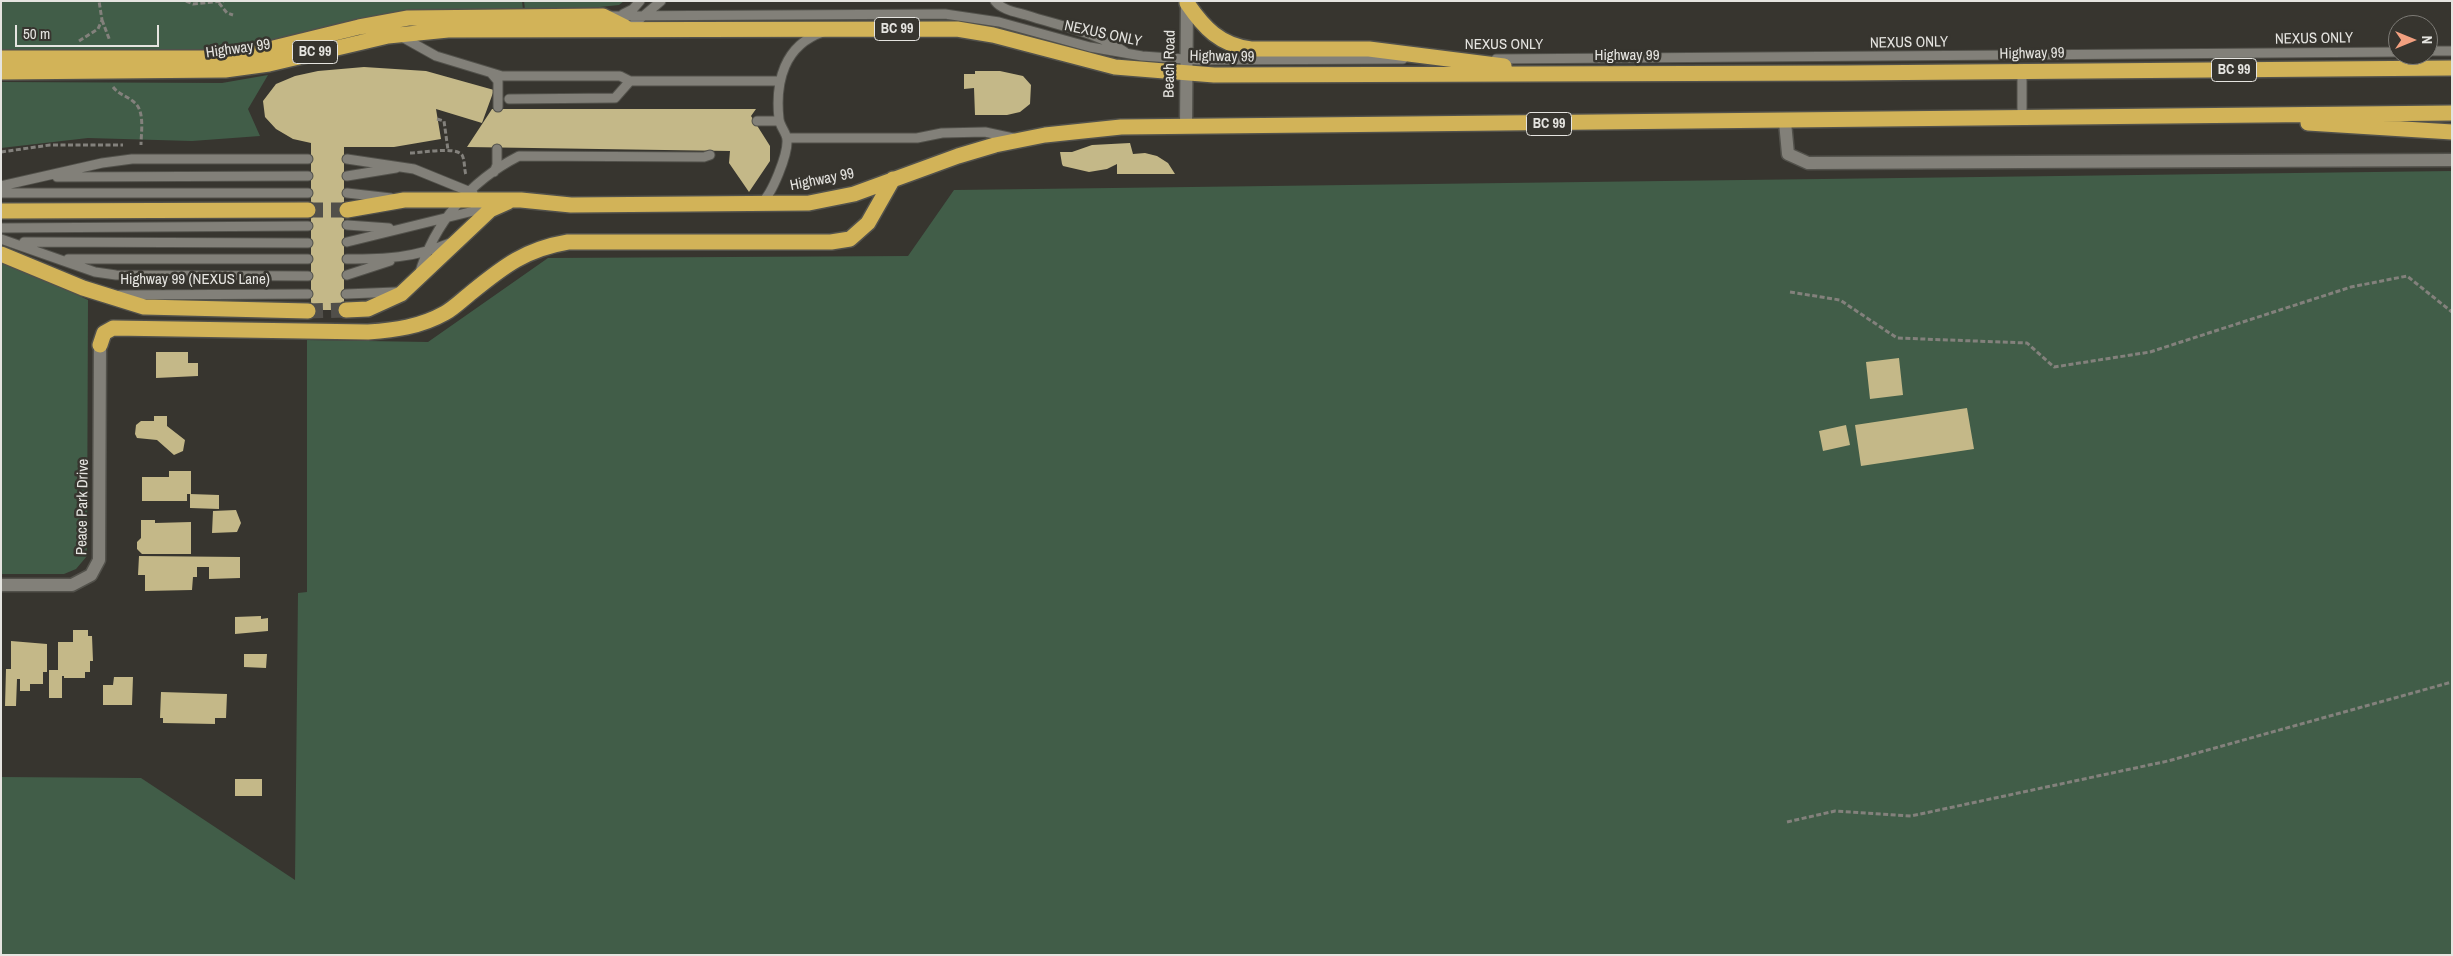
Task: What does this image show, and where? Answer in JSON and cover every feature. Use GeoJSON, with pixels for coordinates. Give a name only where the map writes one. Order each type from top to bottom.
{"type":"FeatureCollection","features":[{"type":"Feature","properties":{"kind":"highway"},"geometry":{"type":"LineString","coordinates":[[1187,2],[1198,20],[1210,31],[1234,46],[1369,49],[1567,74]]}},
{"type":"Feature","properties":{"kind":"highway","name":"BC 99"},"geometry":{"type":"LineString","coordinates":[[1,58],[198,59],[229,56],[284,46],[359,27],[408,18],[609,16],[628,29]]}},
{"type":"Feature","properties":{"kind":"highway","name":"Highway 99"},"geometry":{"type":"LineString","coordinates":[[1,72],[225,70],[270,64],[388,36],[448,30],[836,28],[973,31],[1094,63],[1160,72],[1186,67],[1567,74],[2452,68]]}},
{"type":"Feature","properties":{"kind":"highway","name":"BC 99"},"geometry":{"type":"LineString","coordinates":[[1186,126],[1785,122],[2452,113]]}},
{"type":"Feature","properties":{"kind":"highway"},"geometry":{"type":"LineString","coordinates":[[2226,116],[2338,126],[2452,132]]}},
{"type":"Feature","properties":{"kind":"highway","name":"Highway 99"},"geometry":{"type":"LineString","coordinates":[[346,210],[404,200],[464,196],[499,202],[521,200],[571,205],[818,202],[854,194],[958,156],[1020,139],[1069,131],[1147,126],[1186,126]]}},
{"type":"Feature","properties":{"kind":"highway"},"geometry":{"type":"LineString","coordinates":[[100,345],[104,333],[112,328],[368,332],[404,329],[427,322],[446,312],[507,264],[544,246],[568,242],[830,242],[850,239],[868,223],[893,180]]}},
{"type":"Feature","properties":{"kind":"highway"},"geometry":{"type":"LineString","coordinates":[[346,310],[368,309],[380,305],[414,283],[499,202]]}},
{"type":"Feature","properties":{"kind":"highway"},"geometry":{"type":"LineString","coordinates":[[1,210],[308,210]]}},
{"type":"Feature","properties":{"kind":"highway"},"geometry":{"type":"LineString","coordinates":[[1,254],[83,288],[134,305],[162,309],[308,311]]}},
{"type":"Feature","properties":{"kind":"street","name":"Beach Road"},"geometry":{"type":"LineString","coordinates":[[1186,126],[1187,2]]}},
{"type":"Feature","properties":{"kind":"street"},"geometry":{"type":"LineString","coordinates":[[1785,122],[1788,154],[1808,163],[2452,160]]}},
{"type":"Feature","properties":{"kind":"street","name":"Peace Park Drive"},"geometry":{"type":"LineString","coordinates":[[1,585],[72,585],[91,574],[100,560],[100,345]]}},
{"type":"Feature","properties":{"kind":"lane"},"geometry":{"type":"LineString","coordinates":[[609,16],[628,13],[640,1]]}},
{"type":"Feature","properties":{"kind":"lane"},"geometry":{"type":"LineString","coordinates":[[628,29],[661,1]]}},
{"type":"Feature","properties":{"kind":"lane"},"geometry":{"type":"LineString","coordinates":[[994,1],[1008,10],[1111,42],[1160,72]]}},
{"type":"Feature","properties":{"kind":"lane","name":"NEXUS ONLY"},"geometry":{"type":"LineString","coordinates":[[609,16],[963,15],[999,22],[1068,42],[1186,67],[1449,59],[2388,52]]}},
{"type":"Feature","properties":{"kind":"lane"},"geometry":{"type":"LineString","coordinates":[[757,204],[770,194],[787,149],[788,138],[779,121],[780,81],[783,66],[803,44],[820,34],[836,28]]}},
{"type":"Feature","properties":{"kind":"lane"},"geometry":{"type":"LineString","coordinates":[[388,36],[409,40],[436,56],[470,65],[492,74],[620,76],[630,81],[780,81]]}},
{"type":"Feature","properties":{"kind":"lane"},"geometry":{"type":"LineString","coordinates":[[2438,51],[2452,51]]}},
{"type":"Feature","properties":{"kind":"lane"},"geometry":{"type":"LineString","coordinates":[[2022,72],[2022,119]]}},
{"type":"Feature","properties":{"kind":"lane"},"geometry":{"type":"LineString","coordinates":[[492,74],[498,82],[498,107]]}},
{"type":"Feature","properties":{"kind":"lane"},"geometry":{"type":"LineString","coordinates":[[509,99],[615,98],[630,81]]}},
{"type":"Feature","properties":{"kind":"lane"},"geometry":{"type":"LineString","coordinates":[[757,121],[779,121]]}},
{"type":"Feature","properties":{"kind":"lane"},"geometry":{"type":"LineString","coordinates":[[788,138],[918,138],[942,132],[985,132],[1020,139]]}},
{"type":"Feature","properties":{"kind":"lane"},"geometry":{"type":"LineString","coordinates":[[494,172],[497,165],[498,149]]}},
{"type":"Feature","properties":{"kind":"lane"},"geometry":{"type":"LineString","coordinates":[[346,294],[392,292],[414,283],[426,253],[444,219],[464,196],[494,172],[519,156],[704,157],[710,155]]}},
{"type":"Feature","properties":{"kind":"lane"},"geometry":{"type":"LineString","coordinates":[[1,186],[102,162],[132,159],[308,159]]}},
{"type":"Feature","properties":{"kind":"lane","name":"Highway 99"},"geometry":{"type":"LineString","coordinates":[[347,159],[423,171],[464,196]]}},
{"type":"Feature","properties":{"kind":"lane","name":"Highway 99"},"geometry":{"type":"LineString","coordinates":[[347,176],[406,168]]}},
{"type":"Feature","properties":{"kind":"lane"},"geometry":{"type":"LineString","coordinates":[[17,182],[57,176],[308,176]]}},
{"type":"Feature","properties":{"kind":"lane"},"geometry":{"type":"LineString","coordinates":[[1,194],[308,193]]}},
{"type":"Feature","properties":{"kind":"lane","name":"Highway 99"},"geometry":{"type":"LineString","coordinates":[[346,193],[404,200]]}},
{"type":"Feature","properties":{"kind":"lane","name":"Highway 99"},"geometry":{"type":"LineString","coordinates":[[346,242],[399,228],[444,219],[499,202]]}},
{"type":"Feature","properties":{"kind":"lane","name":"Highway 99"},"geometry":{"type":"LineString","coordinates":[[346,225],[399,228]]}},
{"type":"Feature","properties":{"kind":"lane"},"geometry":{"type":"LineString","coordinates":[[1,228],[308,226]]}},
{"type":"Feature","properties":{"kind":"lane"},"geometry":{"type":"LineString","coordinates":[[347,259],[400,257],[426,253],[461,237]]}},
{"type":"Feature","properties":{"kind":"lane"},"geometry":{"type":"LineString","coordinates":[[1,238],[35,243],[308,243]]}},
{"type":"Feature","properties":{"kind":"lane"},"geometry":{"type":"LineString","coordinates":[[1,238],[95,272],[116,275],[308,276]]}},
{"type":"Feature","properties":{"kind":"lane"},"geometry":{"type":"LineString","coordinates":[[43,253],[81,260],[308,260]]}},
{"type":"Feature","properties":{"kind":"lane"},"geometry":{"type":"LineString","coordinates":[[346,275],[400,257]]}},
{"type":"Feature","properties":{"kind":"lane","name":"Highway 99 (NEXUS Lane)"},"geometry":{"type":"LineString","coordinates":[[83,288],[120,295],[308,294]]}},
{"type":"Feature","properties":{"kind":"path"},"geometry":{"type":"LineString","coordinates":[[99,1],[102,20],[110,43]]}},
{"type":"Feature","properties":{"kind":"path"},"geometry":{"type":"LineString","coordinates":[[186,1],[193,4],[224,1]]}},
{"type":"Feature","properties":{"kind":"path"},"geometry":{"type":"LineString","coordinates":[[218,2],[232,16]]}},
{"type":"Feature","properties":{"kind":"path"},"geometry":{"type":"LineString","coordinates":[[74,58],[76,43],[98,29],[102,20]]}},
{"type":"Feature","properties":{"kind":"path"},"geometry":{"type":"LineString","coordinates":[[1,152],[75,143],[141,145],[141,113],[136,103],[118,93],[112,83]]}},
{"type":"Feature","properties":{"kind":"path"},"geometry":{"type":"LineString","coordinates":[[437,119],[444,122],[448,150]]}},
{"type":"Feature","properties":{"kind":"path"},"geometry":{"type":"LineString","coordinates":[[1790,292],[1840,300],[1897,338],[2027,344],[2054,367],[2150,352],[2351,287],[2407,276],[2452,312]]}},
{"type":"Feature","properties":{"kind":"path"},"geometry":{"type":"LineString","coordinates":[[1787,822],[1835,812],[1911,816],[2168,760],[2452,682]]}},
{"type":"Feature","properties":{"kind":"green space"},"geometry":{"type":"Polygon","coordinates":[[[1,1],[522,1],[523,10],[219,51],[1,53],[1,1]]]}},
{"type":"Feature","properties":{"kind":"green space"},"geometry":{"type":"Polygon","coordinates":[[[524,1],[624,1],[619,5],[581,9],[525,10],[524,1]]]}},
{"type":"Feature","properties":{"kind":"green space"},"geometry":{"type":"Polygon","coordinates":[[[268,75],[248,109],[260,136],[192,141],[88,138],[1,148],[1,82],[222,83],[268,75]]]}},
{"type":"Feature","properties":{"kind":"green space"},"geometry":{"type":"Polygon","coordinates":[[[2452,171],[2452,955],[1,955],[1,777],[141,778],[295,880],[298,593],[307,592],[307,340],[428,342],[548,258],[908,256],[954,190],[2452,171]]]}},
{"type":"Feature","properties":{"kind":"green space"},"geometry":{"type":"Polygon","coordinates":[[[1,261],[26,270],[88,300],[87,556],[76,569],[64,574],[1,574],[1,261]]]}},
{"type":"Feature","properties":{"kind":"building"},"geometry":{"type":"Polygon","coordinates":[[[364,67],[426,71],[494,90],[482,123],[436,109],[441,139],[394,147],[344,147],[344,310],[311,310],[311,143],[293,139],[276,129],[265,117],[263,101],[276,84],[295,76],[318,71],[364,67]]]}},
{"type":"Feature","properties":{"kind":"building"},"geometry":{"type":"Polygon","coordinates":[[[975,71],[1000,71],[1023,76],[1031,85],[1030,104],[1020,112],[1007,115],[975,115],[974,88],[964,89],[964,74],[975,74],[975,71]]]}},
{"type":"Feature","properties":{"kind":"building"},"geometry":{"type":"Polygon","coordinates":[[[492,109],[756,109],[751,116],[770,146],[770,161],[749,192],[729,163],[730,151],[467,147],[492,109]]]}},
{"type":"Feature","properties":{"kind":"building"},"geometry":{"type":"Polygon","coordinates":[[[1130,143],[1133,154],[1145,153],[1157,156],[1168,163],[1175,174],[1117,174],[1117,164],[1107,169],[1089,172],[1063,166],[1062,164],[1060,152],[1072,152],[1092,145],[1130,143]]]}},
{"type":"Feature","properties":{"kind":"building"},"geometry":{"type":"Polygon","coordinates":[[[156,352],[188,352],[188,363],[198,363],[198,376],[156,378],[156,352]]]}},
{"type":"Feature","properties":{"kind":"building"},"geometry":{"type":"Polygon","coordinates":[[[1899,358],[1903,395],[1870,399],[1866,362],[1899,358]]]}},
{"type":"Feature","properties":{"kind":"building"},"geometry":{"type":"Polygon","coordinates":[[[1967,408],[1974,449],[1861,466],[1855,425],[1967,408]]]}},
{"type":"Feature","properties":{"kind":"building"},"geometry":{"type":"Polygon","coordinates":[[[154,416],[167,416],[167,426],[185,440],[183,451],[174,455],[157,440],[137,438],[135,434],[136,425],[141,421],[154,421],[154,416]]]}},
{"type":"Feature","properties":{"kind":"building"},"geometry":{"type":"Polygon","coordinates":[[[1846,425],[1850,445],[1823,451],[1819,431],[1846,425]]]}},
{"type":"Feature","properties":{"kind":"building"},"geometry":{"type":"Polygon","coordinates":[[[169,471],[191,471],[191,494],[187,494],[187,501],[142,501],[142,477],[169,477],[169,471]]]}},
{"type":"Feature","properties":{"kind":"building"},"geometry":{"type":"Polygon","coordinates":[[[190,494],[219,495],[219,509],[190,508],[190,494]]]}},
{"type":"Feature","properties":{"kind":"building"},"geometry":{"type":"Polygon","coordinates":[[[236,510],[241,523],[237,532],[212,533],[213,511],[236,510]]]}},
{"type":"Feature","properties":{"kind":"building"},"geometry":{"type":"Polygon","coordinates":[[[141,520],[155,520],[155,523],[191,522],[191,554],[142,554],[137,549],[137,542],[141,538],[141,520]]]}},
{"type":"Feature","properties":{"kind":"building"},"geometry":{"type":"Polygon","coordinates":[[[139,556],[240,557],[240,578],[209,579],[209,567],[197,567],[197,577],[193,577],[192,590],[145,591],[145,575],[138,575],[139,556]]]}},
{"type":"Feature","properties":{"kind":"building"},"geometry":{"type":"Polygon","coordinates":[[[261,616],[261,619],[268,618],[268,631],[235,634],[235,617],[261,616]]]}},
{"type":"Feature","properties":{"kind":"building"},"geometry":{"type":"Polygon","coordinates":[[[73,630],[88,630],[88,636],[92,636],[93,661],[90,661],[90,672],[85,672],[85,678],[64,678],[62,676],[62,698],[49,698],[49,670],[58,670],[58,642],[73,642],[73,630]]]}},
{"type":"Feature","properties":{"kind":"building"},"geometry":{"type":"Polygon","coordinates":[[[11,641],[47,644],[47,672],[43,672],[43,684],[30,684],[30,691],[20,691],[20,679],[17,679],[16,706],[5,706],[6,669],[11,669],[11,641]]]}},
{"type":"Feature","properties":{"kind":"building"},"geometry":{"type":"Polygon","coordinates":[[[244,654],[267,654],[266,668],[244,667],[244,654]]]}},
{"type":"Feature","properties":{"kind":"building"},"geometry":{"type":"Polygon","coordinates":[[[114,677],[133,677],[132,705],[103,705],[103,685],[113,685],[114,677]]]}},
{"type":"Feature","properties":{"kind":"building"},"geometry":{"type":"Polygon","coordinates":[[[161,692],[227,694],[226,718],[215,718],[215,724],[163,723],[163,718],[160,718],[161,692]]]}},
{"type":"Feature","properties":{"kind":"building"},"geometry":{"type":"Polygon","coordinates":[[[235,779],[262,779],[262,796],[235,796],[235,779]]]}},
{"type":"Feature","properties":{"kind":"tunnel"},"geometry":{"type":"LineString","coordinates":[[308,210],[347,210]]}},
{"type":"Feature","properties":{"kind":"tunnel"},"geometry":{"type":"LineString","coordinates":[[308,311],[346,310]]}}]}
